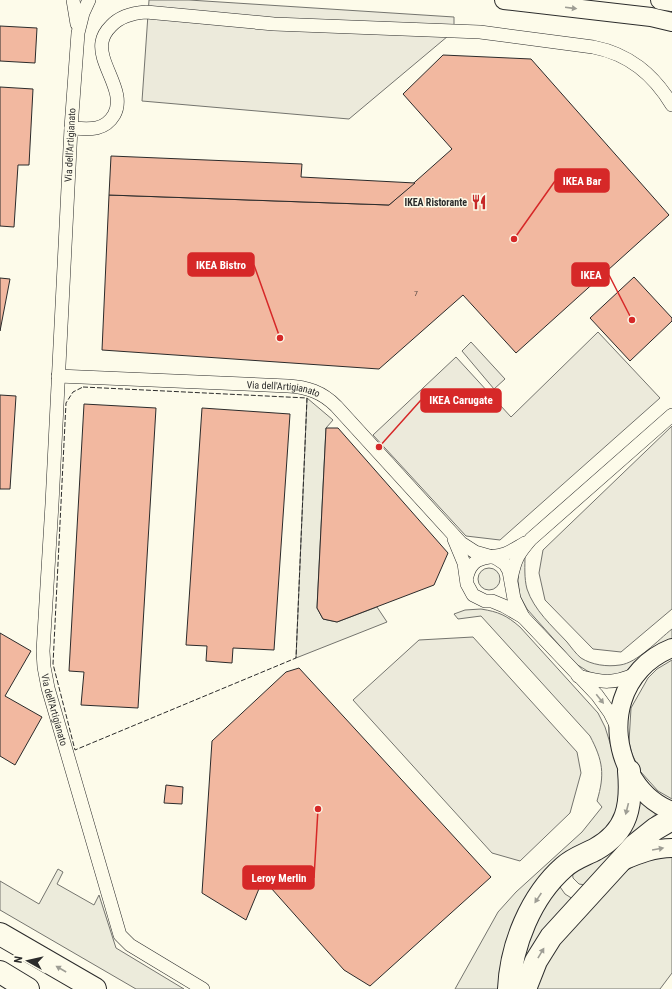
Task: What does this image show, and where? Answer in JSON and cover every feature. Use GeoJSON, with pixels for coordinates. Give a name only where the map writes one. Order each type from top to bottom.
{"type":"FeatureCollection","features":[{"type":"Feature","properties":{"kind":"highway"},"geometry":{"type":"LineString","coordinates":[[509,989],[512,964],[519,940],[534,903],[565,866],[574,858],[606,843],[622,824],[628,810],[630,794],[629,771]]}},
{"type":"Feature","properties":{"kind":"highway"},"geometry":{"type":"LineString","coordinates":[[525,989],[536,961],[551,937],[643,838],[662,824],[672,819]]}},
{"type":"Feature","properties":{"kind":"highway"},"geometry":{"type":"LineString","coordinates":[[0,934],[95,989]]}},
{"type":"Feature","properties":{"kind":"highway"},"geometry":{"type":"LineString","coordinates":[[0,972],[28,989]]}},
{"type":"Feature","properties":{"kind":"main road"},"geometry":{"type":"LineString","coordinates":[[504,0],[651,17],[672,22]]}},
{"type":"Feature","properties":{"kind":"main road"},"geometry":{"type":"LineString","coordinates":[[660,0],[672,2]]}},
{"type":"Feature","properties":{"kind":"main road"},"geometry":{"type":"LineString","coordinates":[[672,648],[661,652],[638,673],[623,700],[617,727],[619,746],[634,781],[646,796],[672,811]]}},
{"type":"Feature","properties":{"kind":"main road"},"geometry":{"type":"LineString","coordinates":[[619,863],[639,854],[659,849],[672,848]]}},
{"type":"Feature","properties":{"kind":"street","name":"Via dell'Artigianato"},"geometry":{"type":"LineString","coordinates":[[73,0],[76,10],[78,33]]}},
{"type":"Feature","properties":{"kind":"street","name":"Via dell'Artigianato"},"geometry":{"type":"LineString","coordinates":[[89,0],[83,13],[78,33],[70,128],[43,651],[44,666],[47,684],[120,934],[130,945],[203,989]]}},
{"type":"Feature","properties":{"kind":"street"},"geometry":{"type":"LineString","coordinates":[[70,128],[90,130],[104,126],[111,120],[116,110],[117,99],[112,78],[106,66],[102,43],[106,31],[123,16],[146,12],[274,24],[480,32],[592,47],[606,50],[638,65],[652,78],[672,105]]}},
{"type":"Feature","properties":{"kind":"street","name":"Via dell'Artigianato"},"geometry":{"type":"LineString","coordinates":[[58,376],[288,386],[303,387],[318,392],[336,406],[449,531]]}},
{"type":"Feature","properties":{"kind":"street"},"geometry":{"type":"LineString","coordinates":[[532,539],[510,552],[481,558],[477,561],[468,570],[467,576],[467,584],[473,595],[485,601],[492,601],[501,598],[508,590],[518,554],[532,539],[672,415]]}},
{"type":"Feature","properties":{"kind":"street"},"geometry":{"type":"LineString","coordinates":[[449,531],[468,548],[500,560],[505,564],[509,571],[512,592],[516,604],[523,617],[601,700],[617,727]]}},
{"type":"Feature","properties":{"kind":"street"},"geometry":{"type":"LineString","coordinates":[[449,531],[460,553],[467,576]]}},
{"type":"Feature","properties":{"kind":"street"},"geometry":{"type":"LineString","coordinates":[[492,601],[523,617]]}},
{"type":"Feature","properties":{"kind":"street"},"geometry":{"type":"LineString","coordinates":[[577,675],[602,682],[609,682],[622,680],[638,673]]}},
{"type":"Feature","properties":{"kind":"shaded area"},"geometry":{"type":"Polygon","coordinates":[[[149,0],[189,0],[454,17],[454,31],[349,119],[142,101],[149,0]]]}},
{"type":"Feature","properties":{"kind":"shaded area"},"geometry":{"type":"Polygon","coordinates":[[[598,332],[660,398],[500,540],[466,536],[373,435],[456,357],[511,417],[598,332]]]}},
{"type":"Feature","properties":{"kind":"shaded area"},"geometry":{"type":"Polygon","coordinates":[[[471,342],[505,379],[494,389],[462,351],[471,342]]]}},
{"type":"Feature","properties":{"kind":"shaded area"},"geometry":{"type":"Polygon","coordinates":[[[307,398],[333,420],[326,428],[317,608],[323,619],[337,622],[377,607],[387,622],[296,658],[307,398]]]}},
{"type":"Feature","properties":{"kind":"shaded area"},"geometry":{"type":"Polygon","coordinates":[[[672,426],[672,609],[621,652],[593,649],[545,600],[539,573],[543,550],[672,426]]]}},
{"type":"Feature","properties":{"kind":"shaded area"},"geometry":{"type":"Polygon","coordinates":[[[525,555],[525,581],[530,597],[544,617],[581,658],[600,665],[620,665],[640,656],[672,629],[672,640],[627,671],[609,677],[594,675],[576,664],[527,609],[520,596],[518,581],[519,566],[525,555]]]}},
{"type":"Feature","properties":{"kind":"shaded area"},"geometry":{"type":"Polygon","coordinates":[[[489,568],[497,571],[500,579],[497,587],[489,590],[481,587],[478,579],[481,571],[489,568]]]}},
{"type":"Feature","properties":{"kind":"shaded area"},"geometry":{"type":"Polygon","coordinates":[[[481,609],[493,611],[502,615],[520,627],[598,713],[605,727],[623,779],[617,822],[570,854],[503,989],[455,989],[498,912],[516,892],[582,832],[602,807],[597,801],[602,775],[600,760],[590,736],[481,616],[458,619],[454,614],[465,610],[481,609]]]}},
{"type":"Feature","properties":{"kind":"shaded area"},"geometry":{"type":"Polygon","coordinates":[[[473,637],[577,752],[581,773],[570,813],[520,861],[492,853],[353,700],[419,640],[473,637]]]}},
{"type":"Feature","properties":{"kind":"shaded area"},"geometry":{"type":"Polygon","coordinates":[[[672,660],[672,799],[658,791],[640,771],[632,754],[629,742],[631,708],[648,678],[657,669],[672,660]]]}},
{"type":"Feature","properties":{"kind":"shaded area"},"geometry":{"type":"Polygon","coordinates":[[[637,795],[657,813],[636,831],[585,885],[579,884],[573,878],[572,869],[637,795]]]}},
{"type":"Feature","properties":{"kind":"shaded area"},"geometry":{"type":"Polygon","coordinates":[[[672,854],[672,973],[660,989],[534,989],[554,948],[621,874],[649,857],[672,854]]]}},
{"type":"Feature","properties":{"kind":"shaded area"},"geometry":{"type":"Polygon","coordinates":[[[58,869],[63,872],[57,884],[94,905],[99,895],[116,948],[184,989],[136,989],[0,910],[0,881],[39,904],[58,869]]]}},
{"type":"Feature","properties":{"kind":"shaded area"},"geometry":{"type":"Polygon","coordinates":[[[558,884],[565,894],[573,899],[519,970],[536,916],[558,884]]]}},
{"type":"Feature","properties":{"kind":"building"},"geometry":{"type":"Polygon","coordinates":[[[0,26],[37,28],[35,63],[0,61],[0,26]]]}},
{"type":"Feature","properties":{"kind":"building"},"geometry":{"type":"Polygon","coordinates":[[[443,55],[531,59],[669,215],[516,353],[463,295],[379,369],[102,350],[109,195],[389,205],[452,149],[403,94],[443,55]]]}},
{"type":"Feature","properties":{"kind":"building"},"geometry":{"type":"Polygon","coordinates":[[[0,87],[33,89],[29,165],[18,165],[14,227],[0,226],[0,87]]]}},
{"type":"Feature","properties":{"kind":"building"},"geometry":{"type":"Polygon","coordinates":[[[111,156],[302,164],[301,177],[415,183],[389,205],[109,195],[111,156]]]}},
{"type":"Feature","properties":{"kind":"building"},"geometry":{"type":"Polygon","coordinates":[[[634,277],[672,318],[672,321],[630,361],[590,318],[634,277]]]}},
{"type":"Feature","properties":{"kind":"building"},"geometry":{"type":"Polygon","coordinates":[[[0,278],[10,279],[0,331],[0,278]]]}},
{"type":"Feature","properties":{"kind":"building"},"geometry":{"type":"Polygon","coordinates":[[[0,395],[16,396],[10,489],[0,489],[0,395]]]}},
{"type":"Feature","properties":{"kind":"building"},"geometry":{"type":"Polygon","coordinates":[[[84,404],[156,408],[138,708],[81,705],[84,672],[69,671],[84,404]]]}},
{"type":"Feature","properties":{"kind":"building"},"geometry":{"type":"Polygon","coordinates":[[[202,408],[290,414],[274,650],[233,648],[232,663],[206,661],[207,646],[186,645],[202,408]]]}},
{"type":"Feature","properties":{"kind":"building"},"geometry":{"type":"Polygon","coordinates":[[[326,428],[338,428],[448,553],[434,585],[337,622],[323,619],[317,608],[326,428]]]}},
{"type":"Feature","properties":{"kind":"building"},"geometry":{"type":"Polygon","coordinates":[[[0,633],[31,651],[5,696],[42,717],[15,765],[0,756],[0,633]]]}},
{"type":"Feature","properties":{"kind":"building"},"geometry":{"type":"Polygon","coordinates":[[[299,668],[491,877],[370,986],[344,970],[263,879],[246,920],[202,893],[212,741],[286,672],[299,668]]]}},
{"type":"Feature","properties":{"kind":"building"},"geometry":{"type":"Polygon","coordinates":[[[166,785],[183,787],[182,804],[164,803],[166,785]]]}},
{"type":"Feature","properties":{"kind":"fence"},"geometry":{"type":"LineString","coordinates":[[83,387],[307,398],[296,658],[75,750],[53,664],[66,403],[73,392],[83,387]]}},
{"type":"Feature","properties":{"kind":"place","name":"IKEA Ristorante"},"geometry":{"type":"Point","coordinates":[479,202]}},
{"type":"Feature","properties":{"kind":"place","name":"IKEA Bar"},"geometry":{"type":"Point","coordinates":[514,239]}},
{"type":"Feature","properties":{"kind":"place","name":"IKEA"},"geometry":{"type":"Point","coordinates":[632,320]}},
{"type":"Feature","properties":{"kind":"place","name":"IKEA Bistro"},"geometry":{"type":"Point","coordinates":[280,338]}},
{"type":"Feature","properties":{"kind":"place","name":"IKEA Carugate"},"geometry":{"type":"Point","coordinates":[379,447]}},
{"type":"Feature","properties":{"kind":"place","name":"Leroy Merlin"},"geometry":{"type":"Point","coordinates":[318,809]}}]}
